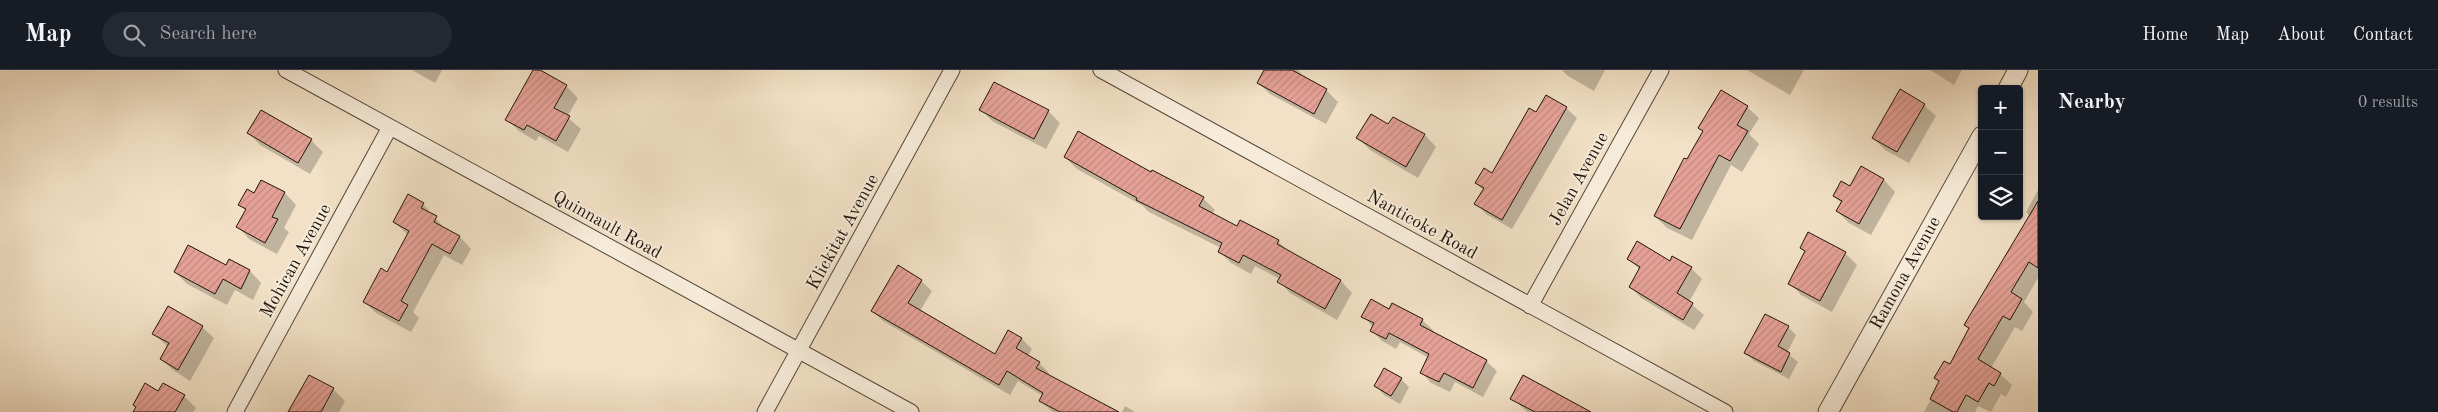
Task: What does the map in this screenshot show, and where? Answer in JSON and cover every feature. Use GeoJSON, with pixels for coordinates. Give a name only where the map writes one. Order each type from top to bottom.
{"type":"FeatureCollection","features":[{"type":"Feature","properties":{"kind":"street","name":"Quinnault Road"},"geometry":{"type":"LineString","coordinates":[[286,70],[911,412]]}},
{"type":"Feature","properties":{"kind":"street","name":"Klickitat Avenue"},"geometry":{"type":"LineString","coordinates":[[765,412],[952,70]]}},
{"type":"Feature","properties":{"kind":"street","name":"Nanticoke Road"},"geometry":{"type":"LineString","coordinates":[[1101,70],[1725,412]]}},
{"type":"Feature","properties":{"kind":"street","name":"Jelan Avenue"},"geometry":{"type":"LineString","coordinates":[[1530,306],[1662,70]]}},
{"type":"Feature","properties":{"kind":"street"},"geometry":{"type":"LineString","coordinates":[[2010,85],[2018,70]]}},
{"type":"Feature","properties":{"kind":"street","name":"Mohican Avenue"},"geometry":{"type":"LineString","coordinates":[[235,412],[390,127]]}},
{"type":"Feature","properties":{"kind":"street","name":"Ramona Avenue"},"geometry":{"type":"LineString","coordinates":[[1828,412],[1978,143]]}},
{"type":"Feature","properties":{"kind":"building"},"geometry":{"type":"Polygon","coordinates":[[[533,70],[540,70],[567,85],[554,108],[570,116],[556,141],[527,125],[524,130],[505,120],[533,70]]]}},
{"type":"Feature","properties":{"kind":"building"},"geometry":{"type":"Polygon","coordinates":[[[1264,70],[1292,70],[1327,89],[1314,114],[1257,83],[1264,70]]]}},
{"type":"Feature","properties":{"kind":"building"},"geometry":{"type":"Polygon","coordinates":[[[994,82],[1049,110],[1034,139],[979,110],[994,82]]]}},
{"type":"Feature","properties":{"kind":"building"},"geometry":{"type":"Polygon","coordinates":[[[1900,89],[1925,104],[1897,152],[1872,138],[1900,89]]]}},
{"type":"Feature","properties":{"kind":"building"},"geometry":{"type":"Polygon","coordinates":[[[1721,90],[1748,106],[1737,125],[1748,131],[1730,161],[1719,155],[1680,229],[1654,216],[1684,158],[1687,159],[1703,131],[1698,128],[1721,90]]]}},
{"type":"Feature","properties":{"kind":"building"},"geometry":{"type":"Polygon","coordinates":[[[1546,95],[1567,107],[1502,220],[1474,204],[1484,188],[1475,183],[1484,168],[1492,173],[1529,108],[1536,112],[1546,95]]]}},
{"type":"Feature","properties":{"kind":"building"},"geometry":{"type":"Polygon","coordinates":[[[261,110],[312,139],[298,163],[247,133],[261,110]]]}},
{"type":"Feature","properties":{"kind":"building"},"geometry":{"type":"Polygon","coordinates":[[[1371,114],[1388,124],[1393,117],[1425,134],[1406,167],[1356,138],[1371,114]]]}},
{"type":"Feature","properties":{"kind":"building"},"geometry":{"type":"Polygon","coordinates":[[[1078,131],[1151,172],[1152,170],[1204,197],[1199,206],[1237,226],[1240,220],[1279,240],[1277,244],[1341,280],[1325,309],[1277,282],[1281,275],[1243,255],[1239,263],[1218,252],[1222,243],[1136,200],[1137,198],[1064,157],[1078,131]]]}},
{"type":"Feature","properties":{"kind":"building"},"geometry":{"type":"Polygon","coordinates":[[[1861,166],[1884,179],[1859,224],[1836,211],[1842,201],[1833,196],[1841,181],[1850,186],[1861,166]]]}},
{"type":"Feature","properties":{"kind":"building"},"geometry":{"type":"Polygon","coordinates":[[[261,180],[285,192],[272,217],[278,219],[265,243],[236,227],[246,209],[238,205],[247,189],[254,193],[261,180]]]}},
{"type":"Feature","properties":{"kind":"building"},"geometry":{"type":"Polygon","coordinates":[[[408,194],[424,203],[421,208],[437,216],[434,222],[460,236],[450,254],[432,244],[401,301],[408,305],[399,321],[363,302],[381,268],[387,272],[409,231],[393,222],[408,194]]]}},
{"type":"Feature","properties":{"kind":"building"},"geometry":{"type":"Polygon","coordinates":[[[2038,201],[2038,268],[2029,262],[2011,292],[2022,299],[2010,320],[2003,316],[1978,359],[2001,373],[1994,386],[1989,383],[1978,402],[1966,395],[1957,412],[1953,412],[1930,399],[1939,381],[1934,378],[1944,361],[1950,364],[1969,328],[1964,325],[2038,201]]]}},
{"type":"Feature","properties":{"kind":"building"},"geometry":{"type":"Polygon","coordinates":[[[1808,232],[1846,252],[1820,301],[1788,284],[1805,251],[1800,248],[1808,232]]]}},
{"type":"Feature","properties":{"kind":"building"},"geometry":{"type":"Polygon","coordinates":[[[1637,241],[1670,261],[1672,256],[1692,267],[1677,293],[1693,303],[1683,320],[1629,287],[1640,267],[1627,259],[1637,241]]]}},
{"type":"Feature","properties":{"kind":"building"},"geometry":{"type":"Polygon","coordinates":[[[188,245],[226,265],[229,259],[250,270],[241,289],[223,279],[215,294],[174,272],[188,245]]]}},
{"type":"Feature","properties":{"kind":"building"},"geometry":{"type":"Polygon","coordinates":[[[898,265],[922,280],[908,303],[995,354],[1008,330],[1022,338],[1016,348],[1040,362],[1036,368],[1119,412],[1060,412],[1039,401],[1043,393],[1007,371],[999,385],[871,311],[898,265]]]}},
{"type":"Feature","properties":{"kind":"building"},"geometry":{"type":"Polygon","coordinates":[[[1371,299],[1389,309],[1392,303],[1423,319],[1420,325],[1487,360],[1473,388],[1444,373],[1439,382],[1420,373],[1429,354],[1389,333],[1386,339],[1370,331],[1374,323],[1361,317],[1371,299]]]}},
{"type":"Feature","properties":{"kind":"building"},"geometry":{"type":"Polygon","coordinates":[[[168,306],[203,326],[178,370],[160,359],[169,343],[152,334],[168,306]]]}},
{"type":"Feature","properties":{"kind":"building"},"geometry":{"type":"Polygon","coordinates":[[[1765,314],[1789,326],[1778,346],[1790,353],[1781,372],[1744,353],[1765,314]]]}},
{"type":"Feature","properties":{"kind":"building"},"geometry":{"type":"Polygon","coordinates":[[[1384,368],[1402,378],[1391,396],[1374,386],[1384,368]]]}},
{"type":"Feature","properties":{"kind":"building"},"geometry":{"type":"Polygon","coordinates":[[[309,375],[334,388],[321,412],[288,412],[309,375]]]}},
{"type":"Feature","properties":{"kind":"building"},"geometry":{"type":"Polygon","coordinates":[[[1523,375],[1591,412],[1535,412],[1510,399],[1523,375]]]}},
{"type":"Feature","properties":{"kind":"building"},"geometry":{"type":"Polygon","coordinates":[[[145,383],[158,391],[163,383],[185,395],[175,412],[133,412],[136,407],[133,405],[145,383]]]}}]}
